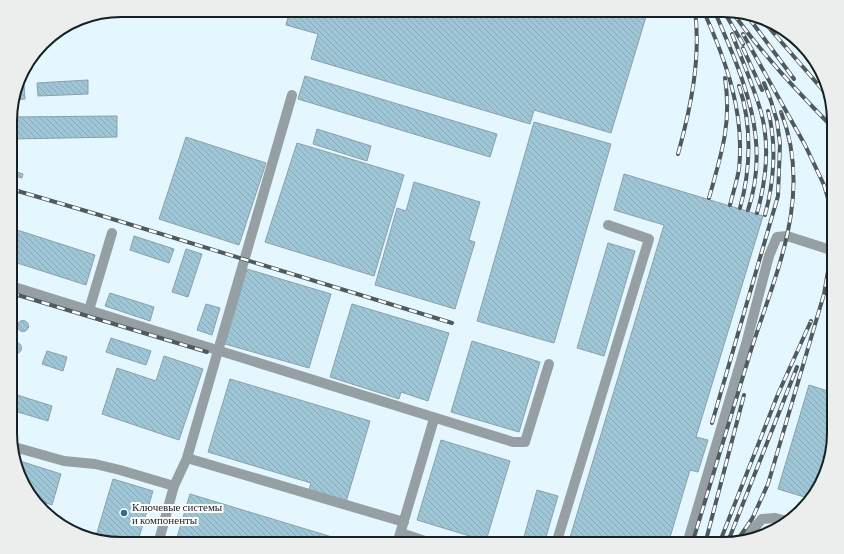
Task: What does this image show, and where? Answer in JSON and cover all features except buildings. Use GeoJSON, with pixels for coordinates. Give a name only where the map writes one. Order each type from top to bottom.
{"type":"FeatureCollection","features":[{"type":"Feature","properties":{"kind":"lane"},"geometry":{"type":"LineString","coordinates":[[160,537],[174,486],[187,458],[292,95]]}},
{"type":"Feature","properties":{"kind":"lane"},"geometry":{"type":"LineString","coordinates":[[558,537],[649,239],[608,225]]}},
{"type":"Feature","properties":{"kind":"lane"},"geometry":{"type":"LineString","coordinates":[[89,310],[112,233]]}},
{"type":"Feature","properties":{"kind":"lane"},"geometry":{"type":"LineString","coordinates":[[689,537],[746,344],[769,256],[777,237],[787,236],[827,249]]}},
{"type":"Feature","properties":{"kind":"lane"},"geometry":{"type":"LineString","coordinates":[[17,288],[434,419],[513,442],[525,442],[549,364]]}},
{"type":"Feature","properties":{"kind":"lane"},"geometry":{"type":"LineString","coordinates":[[399,537],[434,419]]}},
{"type":"Feature","properties":{"kind":"lane"},"geometry":{"type":"LineString","coordinates":[[18,448],[64,460],[95,464],[120,470],[174,486]]}},
{"type":"Feature","properties":{"kind":"lane"},"geometry":{"type":"LineString","coordinates":[[187,458],[404,522]]}},
{"type":"Feature","properties":{"kind":"lane"},"geometry":{"type":"LineString","coordinates":[[749,533],[762,519],[775,518],[781,519]]}},
{"type":"Feature","properties":{"kind":"lane"},"geometry":{"type":"LineString","coordinates":[[400,533],[412,537]]}},
{"type":"Feature","properties":{"kind":"railway"},"geometry":{"type":"LineString","coordinates":[[678,154],[694,83],[697,47],[696,17]]}},
{"type":"Feature","properties":{"kind":"railway"},"geometry":{"type":"LineString","coordinates":[[706,17],[719,48],[732,87],[739,128],[739,169],[730,205]]}},
{"type":"Feature","properties":{"kind":"railway"},"geometry":{"type":"LineString","coordinates":[[717,17],[743,83],[755,133],[757,158],[755,184],[748,210]]}},
{"type":"Feature","properties":{"kind":"railway"},"geometry":{"type":"LineString","coordinates":[[727,17],[743,44]]}},
{"type":"Feature","properties":{"kind":"railway"},"geometry":{"type":"LineString","coordinates":[[736,18],[744,29],[794,87],[827,122]]}},
{"type":"Feature","properties":{"kind":"railway"},"geometry":{"type":"LineString","coordinates":[[752,21],[794,79]]}},
{"type":"Feature","properties":{"kind":"railway"},"geometry":{"type":"LineString","coordinates":[[770,28],[821,88]]}},
{"type":"Feature","properties":{"kind":"railway"},"geometry":{"type":"LineString","coordinates":[[732,34],[754,92],[764,125],[766,150],[765,176],[757,213]]}},
{"type":"Feature","properties":{"kind":"railway"},"geometry":{"type":"LineString","coordinates":[[743,34],[805,145],[824,185],[827,195]]}},
{"type":"Feature","properties":{"kind":"railway"},"geometry":{"type":"LineString","coordinates":[[743,48],[762,90]]}},
{"type":"Feature","properties":{"kind":"railway"},"geometry":{"type":"LineString","coordinates":[[709,198],[721,153],[726,125],[727,95],[725,78]]}},
{"type":"Feature","properties":{"kind":"railway"},"geometry":{"type":"LineString","coordinates":[[712,423],[778,196],[780,144],[777,121],[764,83]]}},
{"type":"Feature","properties":{"kind":"railway"},"geometry":{"type":"LineString","coordinates":[[739,86],[748,131],[748,162],[744,193],[740,208]]}},
{"type":"Feature","properties":{"kind":"railway"},"geometry":{"type":"LineString","coordinates":[[765,215],[771,189],[773,163],[773,137],[768,111]]}},
{"type":"Feature","properties":{"kind":"railway"},"geometry":{"type":"LineString","coordinates":[[694,537],[752,347],[781,260],[788,231],[792,202],[793,172],[790,142],[781,112]]}},
{"type":"Feature","properties":{"kind":"railway"},"geometry":{"type":"LineString","coordinates":[[17,191],[452,323]]}},
{"type":"Feature","properties":{"kind":"railway"},"geometry":{"type":"LineString","coordinates":[[741,535],[752,519],[768,484],[824,294],[827,277]]}},
{"type":"Feature","properties":{"kind":"railway"},"geometry":{"type":"LineString","coordinates":[[17,295],[207,352]]}},
{"type":"Feature","properties":{"kind":"railway"},"geometry":{"type":"LineString","coordinates":[[722,537],[778,394],[811,321]]}},
{"type":"Feature","properties":{"kind":"railway"},"geometry":{"type":"LineString","coordinates":[[730,537],[797,367]]}},
{"type":"Feature","properties":{"kind":"railway"},"geometry":{"type":"LineString","coordinates":[[707,537],[744,395]]}},
{"type":"Feature","properties":{"kind":"place","name":"Ключевые системы и компоненты"},"geometry":{"type":"Point","coordinates":[124,513]}}]}
